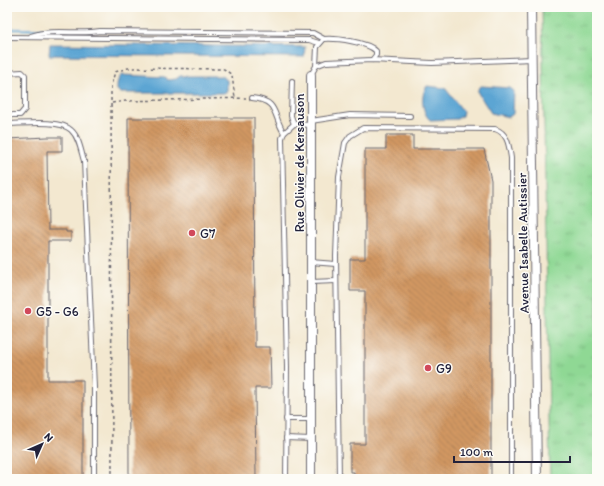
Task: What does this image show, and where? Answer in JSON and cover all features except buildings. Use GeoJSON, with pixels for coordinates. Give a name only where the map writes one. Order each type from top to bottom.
{"type":"FeatureCollection","features":[{"type":"Feature","properties":{"kind":"street","name":"Avenue Isabelle Autissier"},"geometry":{"type":"LineString","coordinates":[[531,7],[537,479]]}},
{"type":"Feature","properties":{"kind":"street","name":"Rue Olivier de Kersauson"},"geometry":{"type":"LineString","coordinates":[[311,75],[311,479]]}},
{"type":"Feature","properties":{"kind":"lane"},"geometry":{"type":"LineString","coordinates":[[27,38],[38,33],[87,33],[100,31],[313,33],[324,39]]}},
{"type":"Feature","properties":{"kind":"lane"},"geometry":{"type":"LineString","coordinates":[[7,37],[309,40],[319,43]]}},
{"type":"Feature","properties":{"kind":"lane"},"geometry":{"type":"LineString","coordinates":[[372,60],[376,55],[376,51],[368,45],[331,38],[324,39],[319,43],[315,58],[316,66],[326,62],[372,60],[432,63],[532,59]]}},
{"type":"Feature","properties":{"kind":"lane","name":"Rue Olivier de Kersauson"},"geometry":{"type":"LineString","coordinates":[[311,75],[316,66]]}},
{"type":"Feature","properties":{"kind":"lane"},"geometry":{"type":"LineString","coordinates":[[7,73],[22,72],[25,75],[25,109],[20,115],[7,115]]}},
{"type":"Feature","properties":{"kind":"lane"},"geometry":{"type":"LineString","coordinates":[[292,82],[291,116],[294,124]]}},
{"type":"Feature","properties":{"kind":"lane"},"geometry":{"type":"LineString","coordinates":[[252,98],[264,99],[273,106],[276,121],[284,133]]}},
{"type":"Feature","properties":{"kind":"lane"},"geometry":{"type":"LineString","coordinates":[[286,479],[282,138],[284,133],[294,124],[311,123],[350,115],[410,116]]}},
{"type":"Feature","properties":{"kind":"lane"},"geometry":{"type":"LineString","coordinates":[[7,124],[44,123],[64,126],[71,130],[79,144],[84,161],[94,387],[94,479]]}},
{"type":"Feature","properties":{"kind":"lane"},"geometry":{"type":"LineString","coordinates":[[339,479],[336,264],[339,177],[345,143],[356,132],[363,128],[487,128],[495,129],[503,133],[507,138],[511,158],[511,479]]}},
{"type":"Feature","properties":{"kind":"lane"},"geometry":{"type":"LineString","coordinates":[[310,262],[336,264]]}},
{"type":"Feature","properties":{"kind":"lane"},"geometry":{"type":"LineString","coordinates":[[311,282],[336,281]]}},
{"type":"Feature","properties":{"kind":"lane"},"geometry":{"type":"LineString","coordinates":[[286,419],[311,419]]}},
{"type":"Feature","properties":{"kind":"lane"},"geometry":{"type":"LineString","coordinates":[[286,438],[311,439]]}},
{"type":"Feature","properties":{"kind":"path"},"geometry":{"type":"LineString","coordinates":[[112,479],[112,78],[115,72],[128,68],[224,69],[232,75],[235,98]]}},
{"type":"Feature","properties":{"kind":"path"},"geometry":{"type":"LineString","coordinates":[[112,103],[126,101],[252,98]]}},
{"type":"Feature","properties":{"kind":"green space"},"geometry":{"type":"Polygon","coordinates":[[[542,7],[597,7],[597,479],[550,479],[542,7]]]}},
{"type":"Feature","properties":{"kind":"water"},"geometry":{"type":"Polygon","coordinates":[[[50,44],[305,47],[304,57],[49,55],[50,44]]]}},
{"type":"Feature","properties":{"kind":"water"},"geometry":{"type":"Polygon","coordinates":[[[122,75],[165,77],[168,80],[176,79],[180,76],[221,76],[227,80],[227,90],[225,93],[121,93],[117,90],[117,86],[118,80],[122,75]]]}},
{"type":"Feature","properties":{"kind":"water"},"geometry":{"type":"Polygon","coordinates":[[[427,86],[445,88],[463,111],[462,116],[457,119],[430,120],[425,113],[423,104],[423,94],[427,86]]]}},
{"type":"Feature","properties":{"kind":"water"},"geometry":{"type":"Polygon","coordinates":[[[481,86],[510,88],[514,91],[513,114],[509,117],[491,113],[478,93],[478,89],[481,86]]]}},
{"type":"Feature","properties":{"kind":"waterway"},"geometry":{"type":"LineString","coordinates":[[7,29],[89,30]]}},
{"type":"Feature","properties":{"kind":"place","name":"G7"},"geometry":{"type":"Point","coordinates":[192,233]}},
{"type":"Feature","properties":{"kind":"place","name":"G5 - G6"},"geometry":{"type":"Point","coordinates":[28,311]}},
{"type":"Feature","properties":{"kind":"place","name":"G9"},"geometry":{"type":"Point","coordinates":[428,368]}}]}
